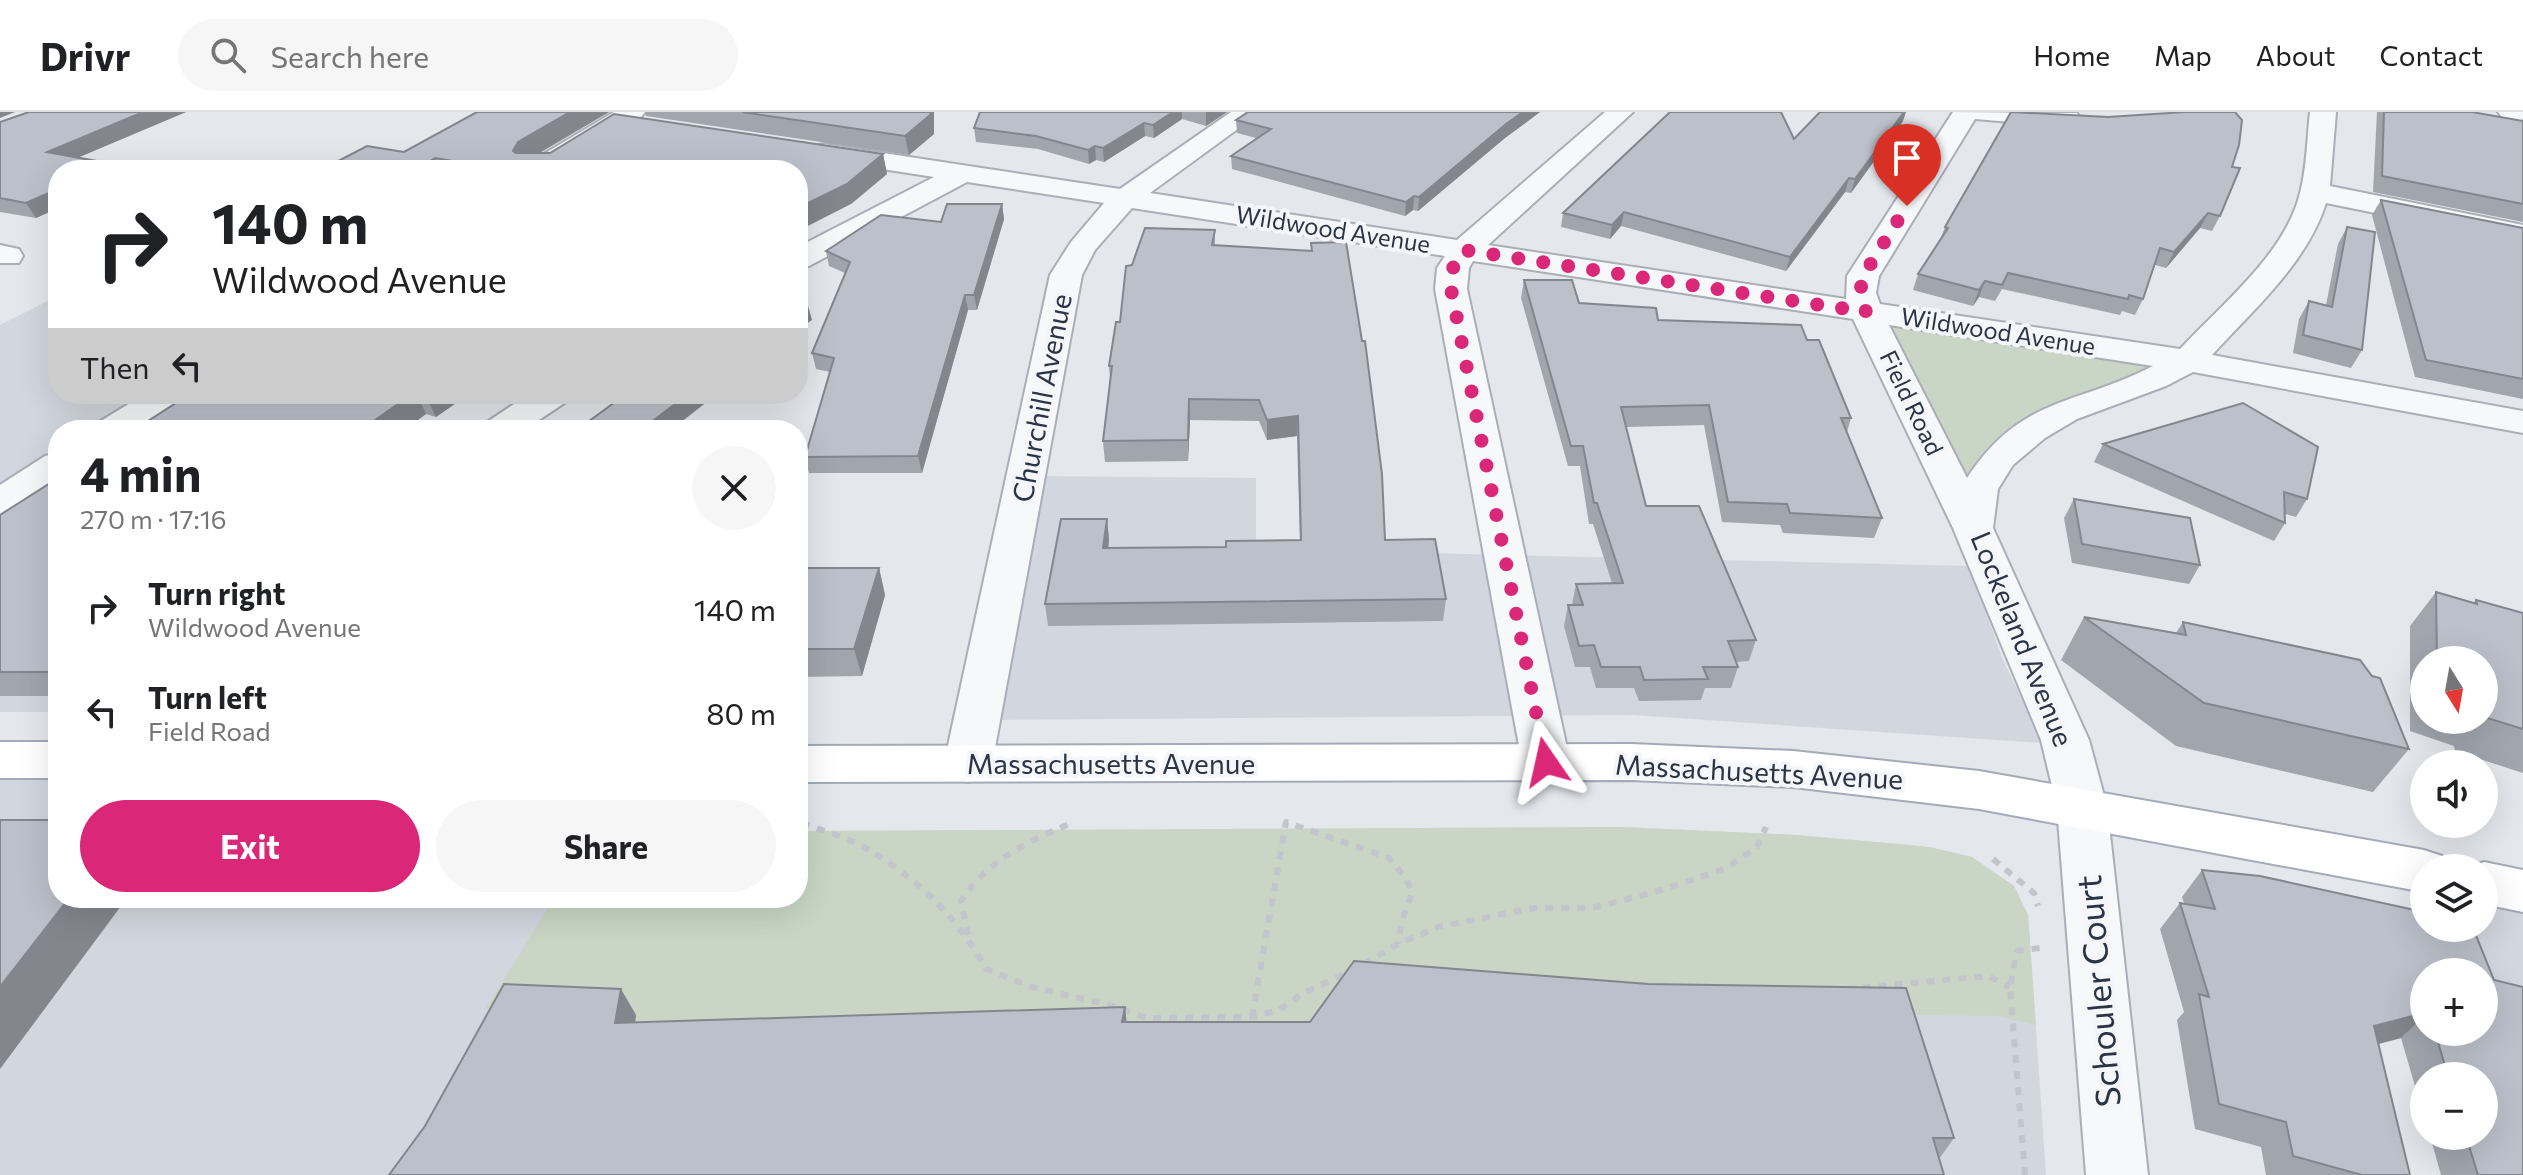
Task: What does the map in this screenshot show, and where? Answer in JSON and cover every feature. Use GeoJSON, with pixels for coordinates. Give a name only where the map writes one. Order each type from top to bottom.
{"type":"FeatureCollection","features":[{"type":"Feature","properties":{"kind":"main road"},"geometry":{"type":"LineString","coordinates":[[0,760],[48,760]]}},
{"type":"Feature","properties":{"kind":"main road","name":"Massachusetts Avenue"},"geometry":{"type":"LineString","coordinates":[[808,764],[1546,762],[1711,764],[1806,770],[1897,778],[2082,807],[2410,868]]}},
{"type":"Feature","properties":{"kind":"main road"},"geometry":{"type":"LineString","coordinates":[[2498,886],[2523,891]]}},
{"type":"Feature","properties":{"kind":"street","name":"Churchill Avenue"},"geometry":{"type":"LineString","coordinates":[[968,764],[1066,275],[1078,250],[1125,198],[1248,112]]}},
{"type":"Feature","properties":{"kind":"street"},"geometry":{"type":"LineString","coordinates":[[1546,762],[1451,289],[1453,268],[1464,250],[1620,112]]}},
{"type":"Feature","properties":{"kind":"street","name":"Field Road"},"geometry":{"type":"LineString","coordinates":[[1966,112],[1863,276],[1860,293],[1866,312],[1973,528]]}},
{"type":"Feature","properties":{"kind":"street"},"geometry":{"type":"LineString","coordinates":[[1978,112],[2097,120]]}},
{"type":"Feature","properties":{"kind":"street","name":"Lockeland Avenue"},"geometry":{"type":"LineString","coordinates":[[2082,807],[2065,740],[1973,528],[1979,489],[1999,458],[2032,430],[2064,411],[2154,379],[2188,361],[2286,254],[2306,219],[2315,192],[2323,112]]}},
{"type":"Feature","properties":{"kind":"street"},"geometry":{"type":"LineString","coordinates":[[2511,112],[2523,114]]}},
{"type":"Feature","properties":{"kind":"street"},"geometry":{"type":"LineString","coordinates":[[553,160],[624,117],[664,129]]}},
{"type":"Feature","properties":{"kind":"street","name":"Wildwood Avenue"},"geometry":{"type":"LineString","coordinates":[[790,147],[2188,361],[2523,422]]}},
{"type":"Feature","properties":{"kind":"street"},"geometry":{"type":"LineString","coordinates":[[808,254],[964,173]]}},
{"type":"Feature","properties":{"kind":"street"},"geometry":{"type":"LineString","coordinates":[[2315,192],[2523,234]]}},
{"type":"Feature","properties":{"kind":"street"},"geometry":{"type":"LineString","coordinates":[[128,420],[154,404]]}},
{"type":"Feature","properties":{"kind":"street"},"geometry":{"type":"LineString","coordinates":[[515,420],[538,404]]}},
{"type":"Feature","properties":{"kind":"street"},"geometry":{"type":"LineString","coordinates":[[0,502],[48,471]]}},
{"type":"Feature","properties":{"kind":"street","name":"Schouler Court"},"geometry":{"type":"LineString","coordinates":[[2082,807],[2117,1175]]}},
{"type":"Feature","properties":{"kind":"path"},"geometry":{"type":"LineString","coordinates":[[1252,1017],[1286,822],[1389,858],[1407,880],[1412,893],[1402,920],[1398,944]]}},
{"type":"Feature","properties":{"kind":"path"},"geometry":{"type":"LineString","coordinates":[[968,936],[961,901],[969,886],[1009,851],[1072,823]]}},
{"type":"Feature","properties":{"kind":"path"},"geometry":{"type":"LineString","coordinates":[[808,825],[859,845],[920,886],[968,936],[986,969],[1032,987],[1117,1007],[1146,1018],[1252,1017],[1279,1010],[1303,993],[1438,927],[1533,908],[1592,908],[1652,893],[1725,869],[1757,847],[1766,827]]}},
{"type":"Feature","properties":{"kind":"path"},"geometry":{"type":"LineString","coordinates":[[1993,859],[2034,893],[2041,917]]}},
{"type":"Feature","properties":{"kind":"path"},"geometry":{"type":"LineString","coordinates":[[2025,1175],[2010,987],[2017,951],[2040,948],[2043,938]]}},
{"type":"Feature","properties":{"kind":"path"},"geometry":{"type":"LineString","coordinates":[[1352,970],[1367,971]]}},
{"type":"Feature","properties":{"kind":"path"},"geometry":{"type":"LineString","coordinates":[[1842,990],[1857,986],[1988,976],[2010,987]]}},
{"type":"Feature","properties":{"kind":"shaded area"},"geometry":{"type":"Polygon","coordinates":[[[48,301],[48,404],[182,404],[158,420],[48,420],[48,493],[0,524],[0,325],[48,301]]]}},
{"type":"Feature","properties":{"kind":"shaded area"},"geometry":{"type":"Polygon","coordinates":[[[1039,476],[1256,478],[1256,549],[1970,566],[2002,658],[2043,743],[1633,715],[994,720],[1039,476]]]}},
{"type":"Feature","properties":{"kind":"shaded area"},"geometry":{"type":"Polygon","coordinates":[[[0,624],[48,626],[48,712],[0,712],[0,624]]]}},
{"type":"Feature","properties":{"kind":"shaded area"},"geometry":{"type":"Polygon","coordinates":[[[0,760],[48,761],[48,908],[808,908],[808,831],[1622,827],[1796,835],[1922,846],[1972,857],[2014,886],[2028,915],[2046,1175],[0,1175],[0,760]]]}},
{"type":"Feature","properties":{"kind":"shaded area"},"geometry":{"type":"Polygon","coordinates":[[[2498,886],[2523,891],[2523,1134],[2498,1030],[2498,958],[2474,958],[2462,942],[2498,942],[2498,886]]]}},
{"type":"Feature","properties":{"kind":"green space"},"geometry":{"type":"Polygon","coordinates":[[[1866,312],[2188,361],[2032,430],[1973,528],[1866,312]]]}},
{"type":"Feature","properties":{"kind":"green space"},"geometry":{"type":"Polygon","coordinates":[[[1622,827],[1796,835],[1930,847],[1972,857],[2014,886],[2028,915],[2036,1025],[1997,1016],[1639,1011],[1309,1048],[631,1049],[636,1016],[486,1008],[548,908],[808,908],[808,831],[1622,827]]]}},
{"type":"Feature","properties":{"kind":"building"},"geometry":{"type":"Polygon","coordinates":[[[29,112],[143,112],[47,152],[91,160],[48,160],[48,193],[26,203],[0,198],[0,122],[29,112]]]}},
{"type":"Feature","properties":{"kind":"building"},"geometry":{"type":"Polygon","coordinates":[[[477,112],[570,112],[518,142],[513,151],[550,153],[614,114],[883,154],[847,184],[808,203],[808,160],[340,160],[367,146],[404,152],[477,112]]]}},
{"type":"Feature","properties":{"kind":"building"},"geometry":{"type":"Polygon","coordinates":[[[742,112],[931,112],[905,136],[742,112]]]}},
{"type":"Feature","properties":{"kind":"building"},"geometry":{"type":"Polygon","coordinates":[[[980,112],[1173,112],[1153,125],[1144,123],[1103,148],[1095,146],[1088,150],[1036,136],[974,128],[980,112]]]}},
{"type":"Feature","properties":{"kind":"building"},"geometry":{"type":"Polygon","coordinates":[[[1248,112],[1523,112],[1419,197],[1414,196],[1406,202],[1231,156],[1271,129],[1236,120],[1248,112]]]}},
{"type":"Feature","properties":{"kind":"building"},"geometry":{"type":"Polygon","coordinates":[[[1670,112],[1781,112],[1794,139],[1820,112],[1904,112],[1855,179],[1849,178],[1790,257],[1624,212],[1612,225],[1563,213],[1670,112]]]}},
{"type":"Feature","properties":{"kind":"building"},"geometry":{"type":"Polygon","coordinates":[[[2011,112],[2108,117],[2235,112],[2242,120],[2232,167],[2240,168],[2220,216],[2208,213],[2174,252],[2160,248],[2143,299],[2129,295],[2128,299],[2008,273],[2002,285],[1985,281],[1979,290],[1918,274],[1948,228],[1945,227],[2011,112]]]}},
{"type":"Feature","properties":{"kind":"building"},"geometry":{"type":"Polygon","coordinates":[[[2384,112],[2472,112],[2523,121],[2523,204],[2382,176],[2384,112]]]}},
{"type":"Feature","properties":{"kind":"building"},"geometry":{"type":"Polygon","coordinates":[[[2381,200],[2523,228],[2523,379],[2426,360],[2381,200]]]}},
{"type":"Feature","properties":{"kind":"building"},"geometry":{"type":"Polygon","coordinates":[[[947,204],[1002,204],[974,295],[965,295],[918,456],[808,457],[808,447],[834,358],[812,353],[850,262],[826,251],[881,215],[941,222],[947,204]]]}},
{"type":"Feature","properties":{"kind":"building"},"geometry":{"type":"Polygon","coordinates":[[[2347,227],[2375,232],[2362,350],[2303,335],[2309,301],[2332,307],[2347,227]]]}},
{"type":"Feature","properties":{"kind":"building"},"geometry":{"type":"Polygon","coordinates":[[[1145,228],[1215,230],[1212,245],[1312,251],[1311,243],[1346,242],[1362,341],[1365,341],[1382,474],[1385,540],[1435,539],[1446,599],[1045,604],[1061,519],[1107,519],[1103,548],[1226,547],[1226,541],[1301,540],[1298,416],[1267,420],[1259,400],[1189,399],[1188,440],[1103,441],[1112,366],[1109,366],[1116,322],[1120,322],[1126,266],[1132,265],[1145,228]]]}},
{"type":"Feature","properties":{"kind":"building"},"geometry":{"type":"Polygon","coordinates":[[[1524,280],[1572,280],[1579,303],[1656,308],[1658,320],[1801,325],[1807,340],[1819,340],[1851,418],[1841,418],[1882,518],[1790,513],[1787,504],[1728,502],[1709,405],[1621,407],[1646,506],[1699,506],[1756,640],[1728,641],[1738,667],[1703,667],[1708,679],[1644,680],[1640,667],[1601,667],[1594,645],[1579,646],[1568,605],[1583,605],[1576,584],[1623,583],[1597,503],[1594,503],[1583,446],[1571,446],[1524,280]]]}},
{"type":"Feature","properties":{"kind":"building"},"geometry":{"type":"Polygon","coordinates":[[[2243,403],[2318,447],[2307,499],[2284,492],[2285,523],[2103,444],[2243,403]]]}},
{"type":"Feature","properties":{"kind":"building"},"geometry":{"type":"Polygon","coordinates":[[[174,404],[398,404],[375,420],[150,420],[174,404]]]}},
{"type":"Feature","properties":{"kind":"building"},"geometry":{"type":"Polygon","coordinates":[[[612,404],[675,404],[654,420],[591,420],[612,404]]]}},
{"type":"Feature","properties":{"kind":"building"},"geometry":{"type":"Polygon","coordinates":[[[48,484],[48,672],[0,672],[0,515],[48,484]]]}},
{"type":"Feature","properties":{"kind":"building"},"geometry":{"type":"Polygon","coordinates":[[[2074,499],[2190,518],[2200,565],[2082,544],[2074,499]]]}},
{"type":"Feature","properties":{"kind":"building"},"geometry":{"type":"Polygon","coordinates":[[[808,568],[879,568],[854,649],[808,649],[808,568]]]}},
{"type":"Feature","properties":{"kind":"building"},"geometry":{"type":"Polygon","coordinates":[[[2436,592],[2523,613],[2523,729],[2498,721],[2498,646],[2437,646],[2436,592]]]}},
{"type":"Feature","properties":{"kind":"building"},"geometry":{"type":"Polygon","coordinates":[[[2084,617],[2186,635],[2183,622],[2360,660],[2372,676],[2380,678],[2409,749],[2204,703],[2084,617]]]}},
{"type":"Feature","properties":{"kind":"building"},"geometry":{"type":"Polygon","coordinates":[[[0,820],[48,820],[48,908],[61,908],[0,987],[0,820]]]}},
{"type":"Feature","properties":{"kind":"building"},"geometry":{"type":"Polygon","coordinates":[[[2202,870],[2260,876],[2410,909],[2410,942],[2479,942],[2485,958],[2410,958],[2410,1017],[2374,1026],[2410,1175],[2362,1175],[2293,1156],[2286,1122],[2219,1104],[2199,994],[2209,997],[2180,903],[2215,909],[2202,870]]]}},
{"type":"Feature","properties":{"kind":"building"},"geometry":{"type":"Polygon","coordinates":[[[1354,961],[1648,984],[1906,988],[1954,1138],[1933,1138],[1944,1175],[389,1175],[425,1126],[504,984],[621,989],[615,1023],[1125,1007],[1122,1022],[1310,1022],[1354,961]]]}},
{"type":"Feature","properties":{"kind":"building"},"geometry":{"type":"Polygon","coordinates":[[[2498,981],[2523,987],[2523,1175],[2478,1175],[2470,1150],[2498,1150],[2498,1062],[2444,1062],[2439,1046],[2498,1046],[2498,981]]]}},
{"type":"Feature","properties":{"kind":"route"},"geometry":{"type":"LineString","coordinates":[[1546,762],[1451,289],[1453,268],[1464,250],[1866,312],[1860,293],[1863,276],[1907,206]]}}]}
